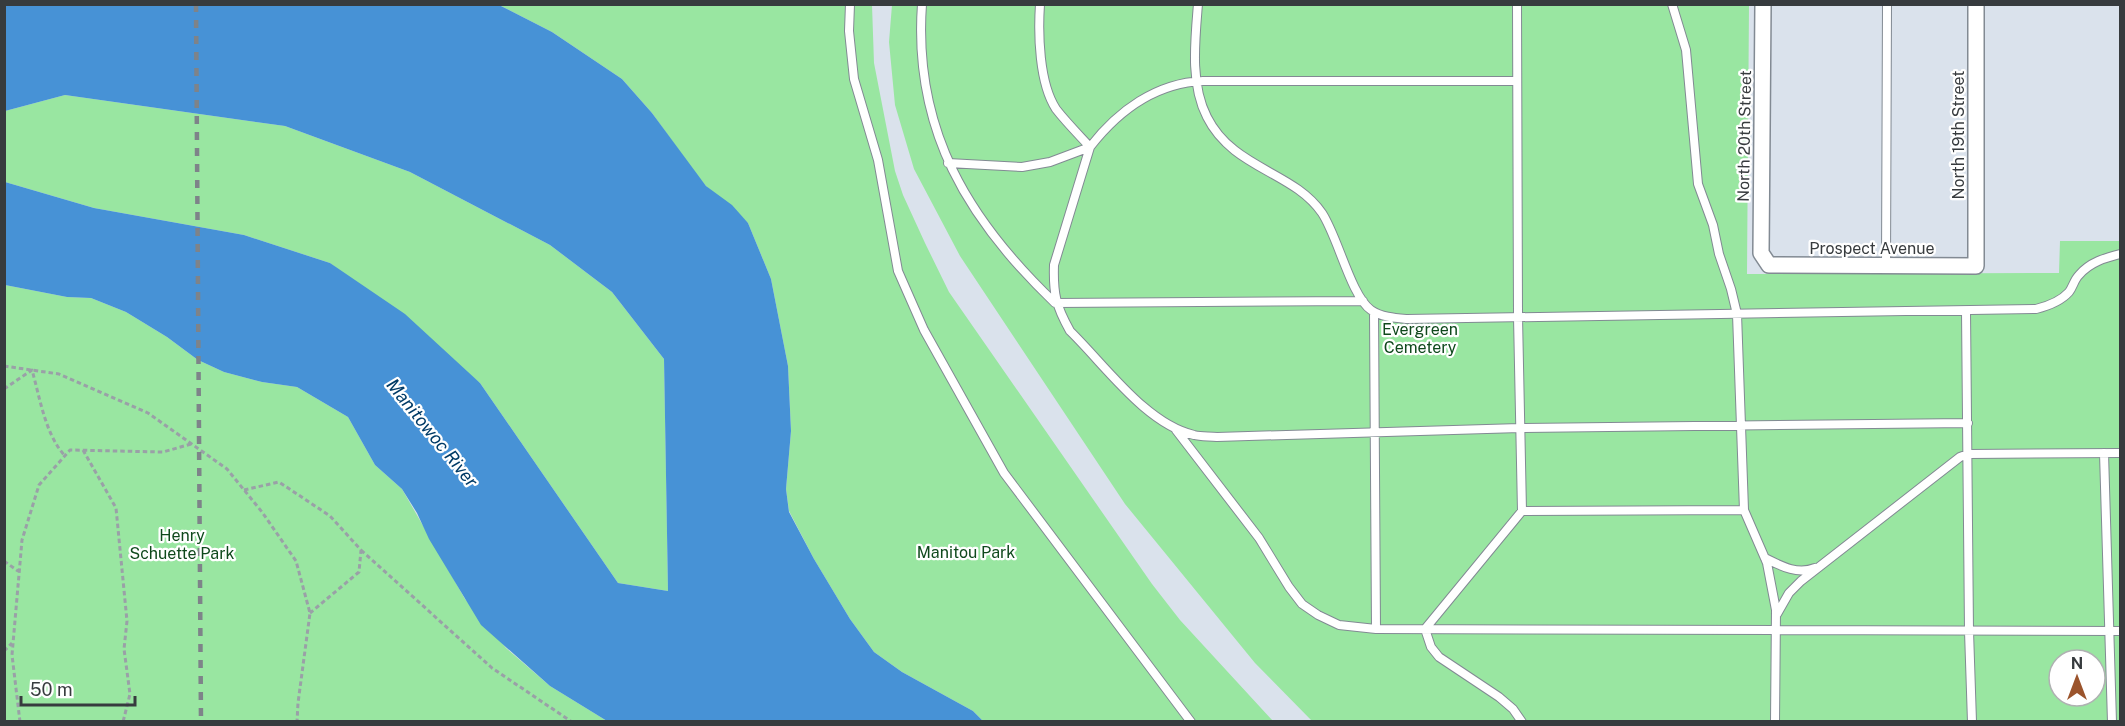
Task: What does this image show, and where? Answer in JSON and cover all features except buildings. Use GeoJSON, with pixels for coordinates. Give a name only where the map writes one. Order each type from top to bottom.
{"type":"FeatureCollection","features":[{"type":"Feature","properties":{"kind":"street","name":"North 20th Street"},"geometry":{"type":"LineString","coordinates":[[1764,4],[1761,253],[1769,265]]}},
{"type":"Feature","properties":{"kind":"street","name":"North 19th Street"},"geometry":{"type":"LineString","coordinates":[[1976,4],[1976,266]]}},
{"type":"Feature","properties":{"kind":"street","name":"Prospect Avenue"},"geometry":{"type":"LineString","coordinates":[[1769,265],[1976,266]]}},
{"type":"Feature","properties":{"kind":"lane"},"geometry":{"type":"LineString","coordinates":[[850,4],[849,31],[854,79],[878,160],[898,271],[924,330],[1004,473],[1191,722]]}},
{"type":"Feature","properties":{"kind":"lane"},"geometry":{"type":"LineString","coordinates":[[922,4],[922,47],[931,112],[948,163],[968,200],[990,232],[1016,264],[1056,303],[1363,301]]}},
{"type":"Feature","properties":{"kind":"lane"},"geometry":{"type":"LineString","coordinates":[[1040,4],[1041,50],[1048,91],[1056,107],[1090,147]]}},
{"type":"Feature","properties":{"kind":"lane"},"geometry":{"type":"LineString","coordinates":[[1198,4],[1195,37],[1197,81],[1201,105],[1209,120],[1229,147],[1303,194],[1321,211],[1332,230],[1349,274],[1363,301],[1374,312],[1407,319],[2036,309],[2059,300],[2070,290],[2077,277],[2088,266],[2104,258],[2121,254]]}},
{"type":"Feature","properties":{"kind":"lane"},"geometry":{"type":"LineString","coordinates":[[1425,629],[1522,511],[1518,317],[1517,4]]}},
{"type":"Feature","properties":{"kind":"lane"},"geometry":{"type":"LineString","coordinates":[[1672,4],[1686,50],[1698,184],[1713,225],[1737,314],[1744,510],[1765,558],[1773,592],[1776,615],[1775,722]]}},
{"type":"Feature","properties":{"kind":"lane"},"geometry":{"type":"LineString","coordinates":[[1886,266],[1887,4]]}},
{"type":"Feature","properties":{"kind":"lane"},"geometry":{"type":"LineString","coordinates":[[1517,81],[1197,81],[1174,84],[1143,99],[1113,122],[1090,147],[1054,265],[1053,285],[1056,303],[1070,331],[1148,411],[1176,429],[1195,436],[1520,428],[1968,423]]}},
{"type":"Feature","properties":{"kind":"lane"},"geometry":{"type":"LineString","coordinates":[[948,163],[1022,168],[1050,162],[1090,147]]}},
{"type":"Feature","properties":{"kind":"lane"},"geometry":{"type":"LineString","coordinates":[[1966,311],[1972,722]]}},
{"type":"Feature","properties":{"kind":"lane"},"geometry":{"type":"LineString","coordinates":[[1374,312],[1376,629]]}},
{"type":"Feature","properties":{"kind":"lane"},"geometry":{"type":"LineString","coordinates":[[1176,429],[1259,538],[1302,604],[1318,615],[1339,624],[1376,629],[2121,631]]}},
{"type":"Feature","properties":{"kind":"lane"},"geometry":{"type":"LineString","coordinates":[[2104,453],[2112,722]]}},
{"type":"Feature","properties":{"kind":"lane"},"geometry":{"type":"LineString","coordinates":[[1776,615],[1789,593],[1820,566],[1929,482],[1947,465],[1968,454],[2121,453]]}},
{"type":"Feature","properties":{"kind":"lane"},"geometry":{"type":"LineString","coordinates":[[1522,511],[1744,510]]}},
{"type":"Feature","properties":{"kind":"lane"},"geometry":{"type":"LineString","coordinates":[[1765,558],[1788,569],[1799,571],[1820,566]]}},
{"type":"Feature","properties":{"kind":"lane"},"geometry":{"type":"LineString","coordinates":[[1425,629],[1431,647],[1439,657],[1499,697],[1513,709],[1522,722]]}},
{"type":"Feature","properties":{"kind":"path"},"geometry":{"type":"LineString","coordinates":[[4,366],[59,374],[148,413],[226,469],[244,490],[296,561],[310,613],[297,722]]}},
{"type":"Feature","properties":{"kind":"path"},"geometry":{"type":"LineString","coordinates":[[4,389],[32,370]]}},
{"type":"Feature","properties":{"kind":"path"},"geometry":{"type":"LineString","coordinates":[[32,370],[57,448],[64,456]]}},
{"type":"Feature","properties":{"kind":"path"},"geometry":{"type":"LineString","coordinates":[[20,722],[12,655],[18,571],[22,540],[39,485],[70,450],[163,452],[191,444]]}},
{"type":"Feature","properties":{"kind":"path"},"geometry":{"type":"LineString","coordinates":[[83,450],[116,508],[127,621],[124,649],[130,693],[123,722]]}},
{"type":"Feature","properties":{"kind":"path"},"geometry":{"type":"LineString","coordinates":[[244,490],[279,482],[330,516],[361,550],[492,668],[572,722]]}},
{"type":"Feature","properties":{"kind":"path"},"geometry":{"type":"LineString","coordinates":[[310,613],[359,572],[361,550]]}},
{"type":"Feature","properties":{"kind":"path"},"geometry":{"type":"LineString","coordinates":[[4,561],[18,571]]}},
{"type":"Feature","properties":{"kind":"path"},"geometry":{"type":"LineString","coordinates":[[4,651],[13,642]]}},
{"type":"Feature","properties":{"kind":"green space","name":"Manitou Park"},"geometry":{"type":"Polygon","coordinates":[[[499,5],[872,5],[874,63],[895,171],[903,195],[949,292],[1152,584],[1180,620],[1273,721],[983,721],[973,711],[902,672],[874,652],[850,619],[814,559],[789,511],[786,489],[791,431],[788,366],[771,279],[748,223],[706,186],[652,113],[622,79],[552,32],[499,5]]]}},
{"type":"Feature","properties":{"kind":"green space","name":"Evergreen Cemetery"},"geometry":{"type":"Polygon","coordinates":[[[892,5],[1749,5],[1747,274],[2059,273],[2060,241],[2120,241],[2120,721],[1312,721],[1255,663],[1125,504],[960,256],[914,169],[895,105],[889,42],[892,5]]]}},
{"type":"Feature","properties":{"kind":"green space"},"geometry":{"type":"Polygon","coordinates":[[[65,95],[285,126],[410,172],[550,245],[612,292],[664,359],[668,591],[618,583],[480,383],[330,263],[244,235],[94,208],[5,182],[5,111],[65,95]]]}},
{"type":"Feature","properties":{"kind":"green space","name":"Henry Schuette Park"},"geometry":{"type":"Polygon","coordinates":[[[5,285],[67,297],[91,298],[126,312],[167,337],[198,360],[224,372],[262,382],[297,387],[348,417],[375,465],[402,489],[465,599],[506,648],[550,686],[607,721],[5,722],[5,285]]]}},
{"type":"Feature","properties":{"kind":"water","name":"Manitowoc River"},"geometry":{"type":"Polygon","coordinates":[[[5,4],[499,5],[552,32],[622,79],[652,113],[706,186],[732,205],[748,223],[771,279],[788,366],[791,431],[786,489],[789,512],[814,559],[850,619],[874,652],[902,672],[973,711],[983,721],[607,721],[550,686],[481,625],[402,489],[375,465],[348,417],[297,387],[262,382],[224,372],[198,360],[167,337],[126,312],[91,298],[67,297],[5,285],[5,182],[94,208],[244,235],[330,263],[405,314],[480,383],[618,583],[668,591],[664,359],[612,292],[550,245],[410,172],[285,126],[65,95],[5,111],[5,4]]]}},
{"type":"Feature","properties":{"kind":"railway"},"geometry":{"type":"LineString","coordinates":[[196,4],[201,722]]}}]}
